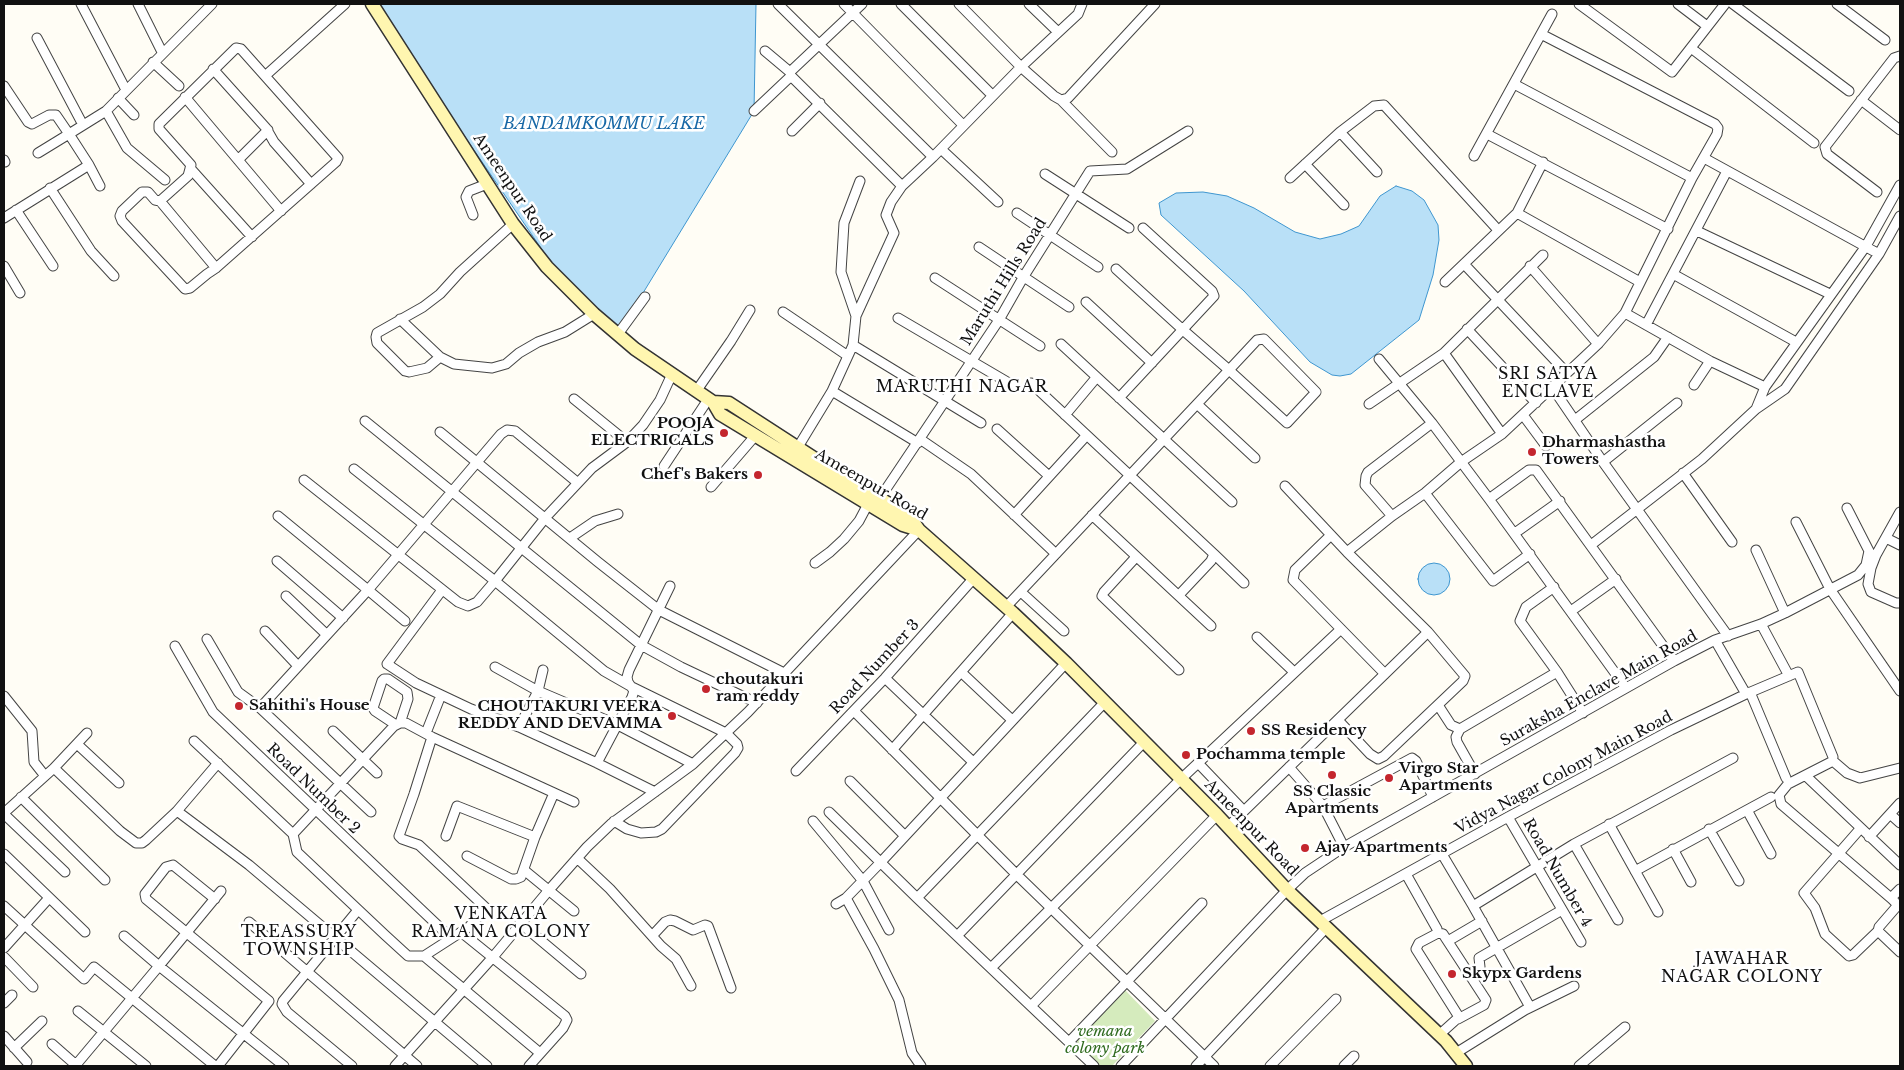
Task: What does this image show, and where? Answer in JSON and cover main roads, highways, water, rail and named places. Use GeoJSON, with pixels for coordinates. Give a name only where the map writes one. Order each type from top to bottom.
{"type":"FeatureCollection","features":[{"type":"Feature","properties":{"kind":"water","name":"BANDAMKOMMU LAKE"},"geometry":{"type":"Polygon","coordinates":[[[374,4],[756,4],[754,111],[618,334],[569,289],[374,4]]]}},
{"type":"Feature","properties":{"kind":"water"},"geometry":{"type":"Polygon","coordinates":[[[1396,186],[1412,191],[1424,200],[1438,225],[1439,240],[1433,275],[1419,320],[1351,374],[1340,376],[1332,375],[1310,362],[1244,291],[1161,215],[1159,203],[1176,193],[1203,192],[1227,196],[1254,208],[1295,232],[1320,239],[1341,234],[1359,226],[1380,196],[1396,186]]]}},
{"type":"Feature","properties":{"kind":"water"},"geometry":{"type":"Polygon","coordinates":[[[1434,563],[1446,567],[1450,579],[1446,591],[1434,595],[1422,591],[1418,579],[1422,567],[1434,563]]]}},
{"type":"Feature","properties":{"kind":"place","name":"POOJA ELECTRICALS"},"geometry":{"type":"Point","coordinates":[724,433]}},
{"type":"Feature","properties":{"kind":"place","name":"Dharmashastha Towers"},"geometry":{"type":"Point","coordinates":[1532,452]}},
{"type":"Feature","properties":{"kind":"place","name":"Chef's Bakers"},"geometry":{"type":"Point","coordinates":[758,475]}},
{"type":"Feature","properties":{"kind":"place","name":"choutakuri ram reddy"},"geometry":{"type":"Point","coordinates":[706,689]}},
{"type":"Feature","properties":{"kind":"place","name":"Sahithi's House"},"geometry":{"type":"Point","coordinates":[239,706]}},
{"type":"Feature","properties":{"kind":"place","name":"CHOUTAKURI VEERA REDDY AND DEVAMMA"},"geometry":{"type":"Point","coordinates":[672,716]}},
{"type":"Feature","properties":{"kind":"place","name":"SS Residency"},"geometry":{"type":"Point","coordinates":[1251,731]}},
{"type":"Feature","properties":{"kind":"place","name":"Pochamma temple"},"geometry":{"type":"Point","coordinates":[1186,755]}},
{"type":"Feature","properties":{"kind":"place","name":"SS Classic Apartments"},"geometry":{"type":"Point","coordinates":[1332,775]}},
{"type":"Feature","properties":{"kind":"place","name":"Virgo Star Apartments"},"geometry":{"type":"Point","coordinates":[1389,778]}},
{"type":"Feature","properties":{"kind":"place","name":"Ajay Apartments"},"geometry":{"type":"Point","coordinates":[1305,848]}},
{"type":"Feature","properties":{"kind":"place","name":"Skypx Gardens"},"geometry":{"type":"Point","coordinates":[1452,974]}},
{"type":"Feature","properties":{"kind":"district","name":"SRI SATYA ENCLAVE"},"geometry":{"type":"Point","coordinates":[1548,383]}},
{"type":"Feature","properties":{"kind":"district","name":"MARUTHI NAGAR"},"geometry":{"type":"Point","coordinates":[962,387]}},
{"type":"Feature","properties":{"kind":"district","name":"VENKATA RAMANA COLONY"},"geometry":{"type":"Point","coordinates":[501,923]}},
{"type":"Feature","properties":{"kind":"district","name":"TREASSURY TOWNSHIP"},"geometry":{"type":"Point","coordinates":[299,941]}},
{"type":"Feature","properties":{"kind":"district","name":"JAWAHAR NAGAR COLONY"},"geometry":{"type":"Point","coordinates":[1742,968]}},
{"type":"Feature","properties":{"kind":"park label","name":"vemana colony park"},"geometry":{"type":"Point","coordinates":[1105,1040]}}]}
